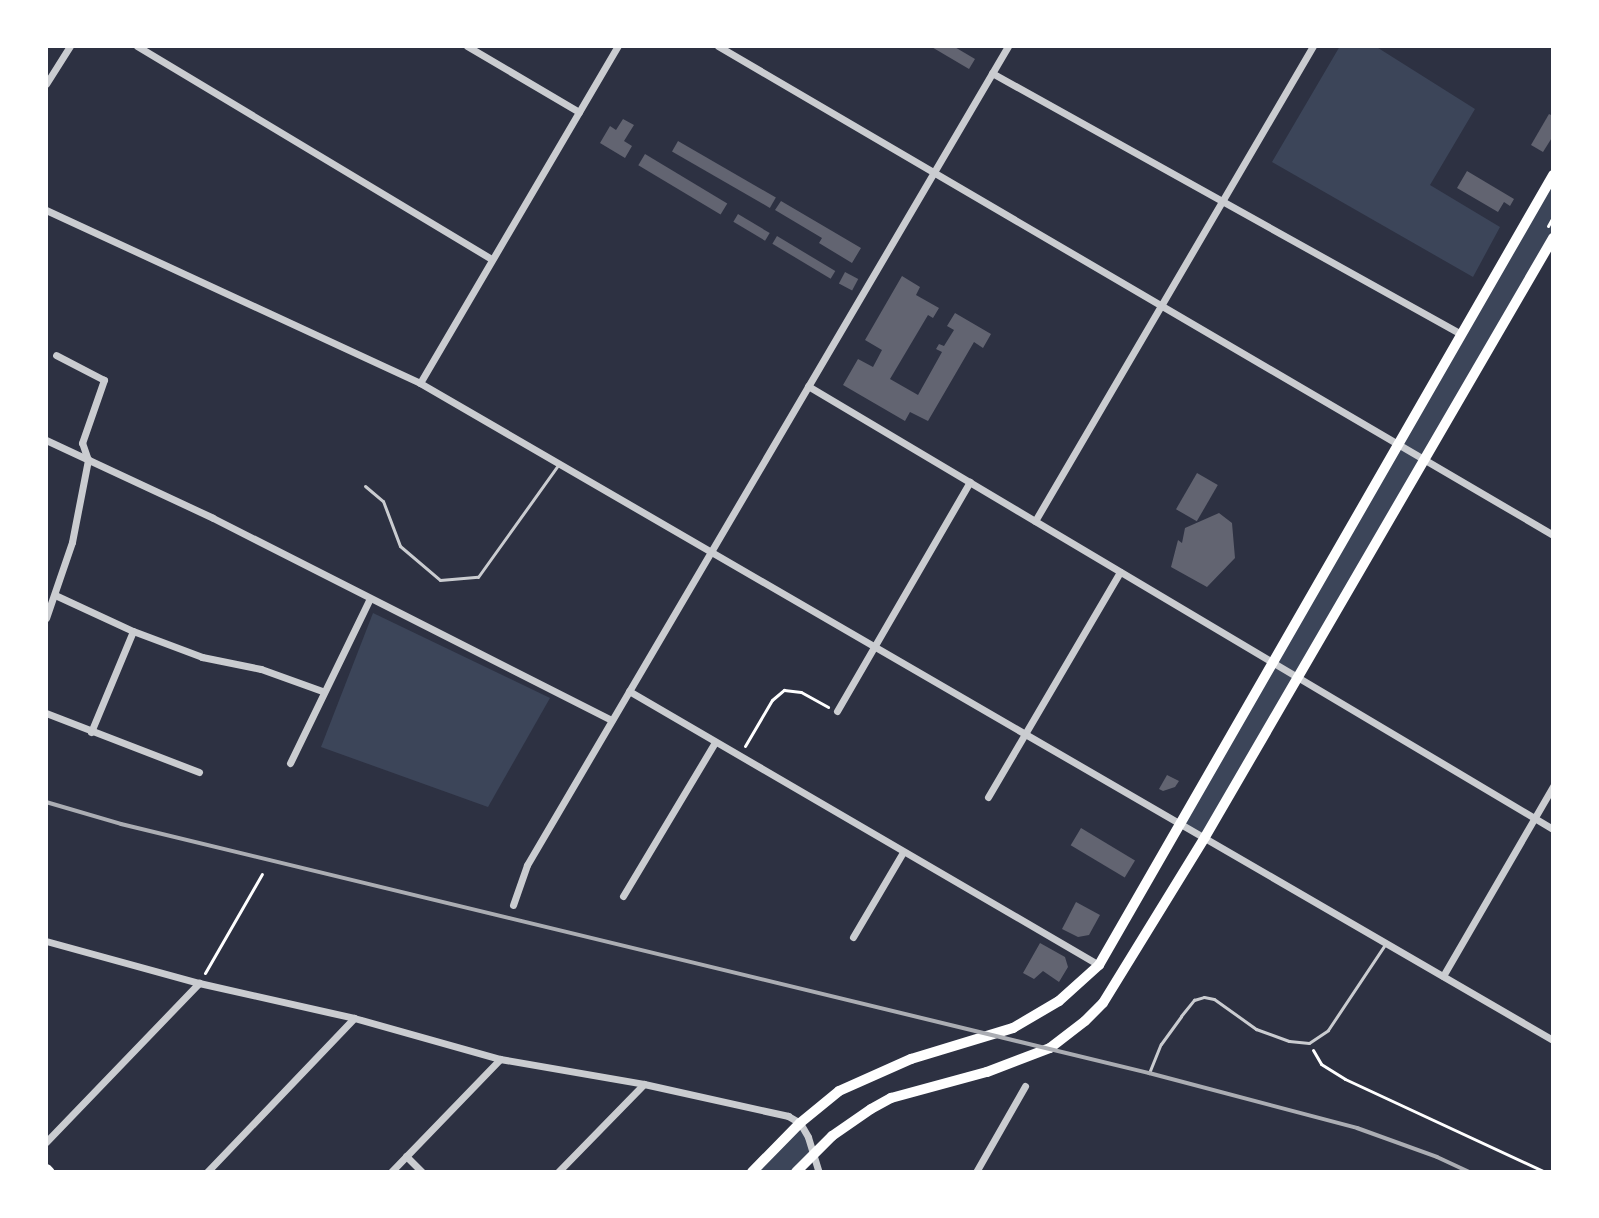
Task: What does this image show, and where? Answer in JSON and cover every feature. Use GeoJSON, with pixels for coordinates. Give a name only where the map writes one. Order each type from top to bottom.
{"type":"FeatureCollection","features":[{"type":"Feature","properties":{"kind":"main road"},"geometry":{"type":"LineString","coordinates":[[752,1172],[800,1123],[839,1091],[911,1059],[1013,1028],[1037,1015],[1099,965],[1553,175]]}},
{"type":"Feature","properties":{"kind":"main road"},"geometry":{"type":"LineString","coordinates":[[796,1172],[855,1118],[891,1098],[1021,1060],[1066,1038],[1118,982],[1553,238]]}},
{"type":"Feature","properties":{"kind":"street"},"geometry":{"type":"LineString","coordinates":[[47,79],[70,46]]}},
{"type":"Feature","properties":{"kind":"street"},"geometry":{"type":"LineString","coordinates":[[137,46],[492,259]]}},
{"type":"Feature","properties":{"kind":"street"},"geometry":{"type":"LineString","coordinates":[[467,46],[579,112]]}},
{"type":"Feature","properties":{"kind":"street"},"geometry":{"type":"LineString","coordinates":[[420,383],[618,46]]}},
{"type":"Feature","properties":{"kind":"street"},"geometry":{"type":"LineString","coordinates":[[718,46],[1553,535]]}},
{"type":"Feature","properties":{"kind":"street"},"geometry":{"type":"LineString","coordinates":[[513,905],[527,865],[1008,46]]}},
{"type":"Feature","properties":{"kind":"street"},"geometry":{"type":"LineString","coordinates":[[1035,521],[1313,46]]}},
{"type":"Feature","properties":{"kind":"street"},"geometry":{"type":"LineString","coordinates":[[992,73],[1461,334]]}},
{"type":"Feature","properties":{"kind":"street"},"geometry":{"type":"LineString","coordinates":[[46,210],[420,383],[1553,1040]]}},
{"type":"Feature","properties":{"kind":"street"},"geometry":{"type":"LineString","coordinates":[[46,618],[72,542],[88,460],[82,443],[104,380],[56,355]]}},
{"type":"Feature","properties":{"kind":"street"},"geometry":{"type":"LineString","coordinates":[[808,386],[1553,829]]}},
{"type":"Feature","properties":{"kind":"street"},"geometry":{"type":"LineString","coordinates":[[46,440],[612,720]]}},
{"type":"Feature","properties":{"kind":"street"},"geometry":{"type":"LineString","coordinates":[[837,711],[970,482]]}},
{"type":"Feature","properties":{"kind":"street"},"geometry":{"type":"LineString","coordinates":[[988,797],[1120,572]]}},
{"type":"Feature","properties":{"kind":"street"},"geometry":{"type":"LineString","coordinates":[[55,595],[133,631],[202,657],[261,669],[322,691]]}},
{"type":"Feature","properties":{"kind":"street"},"geometry":{"type":"LineString","coordinates":[[290,763],[322,691],[370,598]]}},
{"type":"Feature","properties":{"kind":"street"},"geometry":{"type":"LineString","coordinates":[[91,732],[133,631]]}},
{"type":"Feature","properties":{"kind":"street"},"geometry":{"type":"LineString","coordinates":[[629,691],[1099,965]]}},
{"type":"Feature","properties":{"kind":"street"},"geometry":{"type":"LineString","coordinates":[[46,713],[199,772]]}},
{"type":"Feature","properties":{"kind":"street"},"geometry":{"type":"LineString","coordinates":[[623,896],[715,742]]}},
{"type":"Feature","properties":{"kind":"street"},"geometry":{"type":"LineString","coordinates":[[1443,976],[1553,786]]}},
{"type":"Feature","properties":{"kind":"street"},"geometry":{"type":"LineString","coordinates":[[853,937],[903,852]]}},
{"type":"Feature","properties":{"kind":"street"},"geometry":{"type":"LineString","coordinates":[[46,941],[199,983],[354,1018],[500,1059],[644,1084],[788,1116],[800,1123],[819,1172]]}},
{"type":"Feature","properties":{"kind":"street"},"geometry":{"type":"LineString","coordinates":[[46,1142],[199,983]]}},
{"type":"Feature","properties":{"kind":"street"},"geometry":{"type":"LineString","coordinates":[[207,1172],[354,1018]]}},
{"type":"Feature","properties":{"kind":"street"},"geometry":{"type":"LineString","coordinates":[[391,1172],[500,1059]]}},
{"type":"Feature","properties":{"kind":"street"},"geometry":{"type":"LineString","coordinates":[[558,1172],[644,1084]]}},
{"type":"Feature","properties":{"kind":"street"},"geometry":{"type":"LineString","coordinates":[[976,1172],[1025,1086]]}},
{"type":"Feature","properties":{"kind":"street"},"geometry":{"type":"LineString","coordinates":[[406,1156],[422,1172]]}},
{"type":"Feature","properties":{"kind":"lane"},"geometry":{"type":"LineString","coordinates":[[365,486],[383,501],[400,546],[440,580],[478,577],[559,464]]}},
{"type":"Feature","properties":{"kind":"lane"},"geometry":{"type":"LineString","coordinates":[[1149,1073],[1161,1044],[1181,1016],[1194,1000],[1204,997],[1214,999],[1256,1029],[1289,1041],[1309,1043],[1328,1030],[1386,943]]}},
{"type":"Feature","properties":{"kind":"path"},"geometry":{"type":"LineString","coordinates":[[739,756],[772,700],[784,690],[801,692],[837,711]]}},
{"type":"Feature","properties":{"kind":"path"},"geometry":{"type":"LineString","coordinates":[[199,983],[262,874]]}},
{"type":"Feature","properties":{"kind":"path"},"geometry":{"type":"LineString","coordinates":[[1309,1043],[1321,1064],[1345,1079],[1545,1172]]}},
{"type":"Feature","properties":{"kind":"shaded area"},"geometry":{"type":"Polygon","coordinates":[[[1340,46],[1375,46],[1475,109],[1430,185],[1500,227],[1473,277],[1272,162],[1340,46]]]}},
{"type":"Feature","properties":{"kind":"shaded area"},"geometry":{"type":"Polygon","coordinates":[[[1553,175],[1553,238],[1205,837],[1181,823],[1553,175]]]}},
{"type":"Feature","properties":{"kind":"shaded area"},"geometry":{"type":"Polygon","coordinates":[[[373,613],[550,698],[488,807],[321,747],[373,613]]]}},
{"type":"Feature","properties":{"kind":"shaded area"},"geometry":{"type":"Polygon","coordinates":[[[800,1123],[813,1155],[796,1172],[752,1172],[800,1123]]]}},
{"type":"Feature","properties":{"kind":"building"},"geometry":{"type":"Polygon","coordinates":[[[930,46],[953,46],[975,59],[969,69],[930,46]]]}},
{"type":"Feature","properties":{"kind":"building"},"geometry":{"type":"Polygon","coordinates":[[[1549,114],[1553,116],[1553,136],[1543,152],[1531,145],[1549,114]]]}},
{"type":"Feature","properties":{"kind":"building"},"geometry":{"type":"Polygon","coordinates":[[[623,119],[634,125],[624,141],[632,146],[625,158],[600,143],[610,126],[616,130],[623,119]]]}},
{"type":"Feature","properties":{"kind":"building"},"geometry":{"type":"Polygon","coordinates":[[[678,141],[776,198],[770,208],[672,151],[678,141]]]}},
{"type":"Feature","properties":{"kind":"building"},"geometry":{"type":"Polygon","coordinates":[[[645,154],[727,203],[721,215],[638,165],[645,154]]]}},
{"type":"Feature","properties":{"kind":"building"},"geometry":{"type":"Polygon","coordinates":[[[1467,171],[1514,199],[1510,206],[1504,202],[1498,212],[1457,188],[1467,171]]]}},
{"type":"Feature","properties":{"kind":"building"},"geometry":{"type":"Polygon","coordinates":[[[781,201],[861,248],[852,263],[819,243],[822,238],[775,210],[781,201]]]}},
{"type":"Feature","properties":{"kind":"building"},"geometry":{"type":"Polygon","coordinates":[[[738,214],[770,233],[765,241],[733,222],[738,214]]]}},
{"type":"Feature","properties":{"kind":"building"},"geometry":{"type":"Polygon","coordinates":[[[777,236],[835,271],[831,279],[772,244],[777,236]]]}},
{"type":"Feature","properties":{"kind":"building"},"geometry":{"type":"Polygon","coordinates":[[[845,272],[858,279],[852,291],[839,283],[845,272]]]}},
{"type":"Feature","properties":{"kind":"building"},"geometry":{"type":"Polygon","coordinates":[[[902,276],[920,287],[916,295],[939,308],[933,318],[928,315],[890,379],[918,395],[942,352],[936,349],[939,344],[944,346],[954,330],[947,326],[955,313],[991,334],[983,348],[974,342],[928,421],[910,412],[905,421],[843,385],[858,359],[873,367],[882,350],[865,340],[902,276]]]}},
{"type":"Feature","properties":{"kind":"building"},"geometry":{"type":"Polygon","coordinates":[[[1197,473],[1218,485],[1197,521],[1176,509],[1197,473]]]}},
{"type":"Feature","properties":{"kind":"building"},"geometry":{"type":"Polygon","coordinates":[[[1219,513],[1232,523],[1235,558],[1207,587],[1171,567],[1178,540],[1182,543],[1185,528],[1219,513]]]}},
{"type":"Feature","properties":{"kind":"building"},"geometry":{"type":"Polygon","coordinates":[[[1167,775],[1179,781],[1175,787],[1163,791],[1159,789],[1167,775]]]}},
{"type":"Feature","properties":{"kind":"building"},"geometry":{"type":"Polygon","coordinates":[[[1081,828],[1135,860],[1125,878],[1071,845],[1081,828]]]}},
{"type":"Feature","properties":{"kind":"building"},"geometry":{"type":"Polygon","coordinates":[[[1076,902],[1100,915],[1089,935],[1078,937],[1062,929],[1076,902]]]}},
{"type":"Feature","properties":{"kind":"building"},"geometry":{"type":"Polygon","coordinates":[[[1040,943],[1065,957],[1068,967],[1059,982],[1043,971],[1034,979],[1023,973],[1040,943]]]}},
{"type":"Feature","properties":{"kind":"railway"},"geometry":{"type":"LineString","coordinates":[[46,802],[121,824],[1149,1073],[1357,1128],[1469,1172]]}}]}
